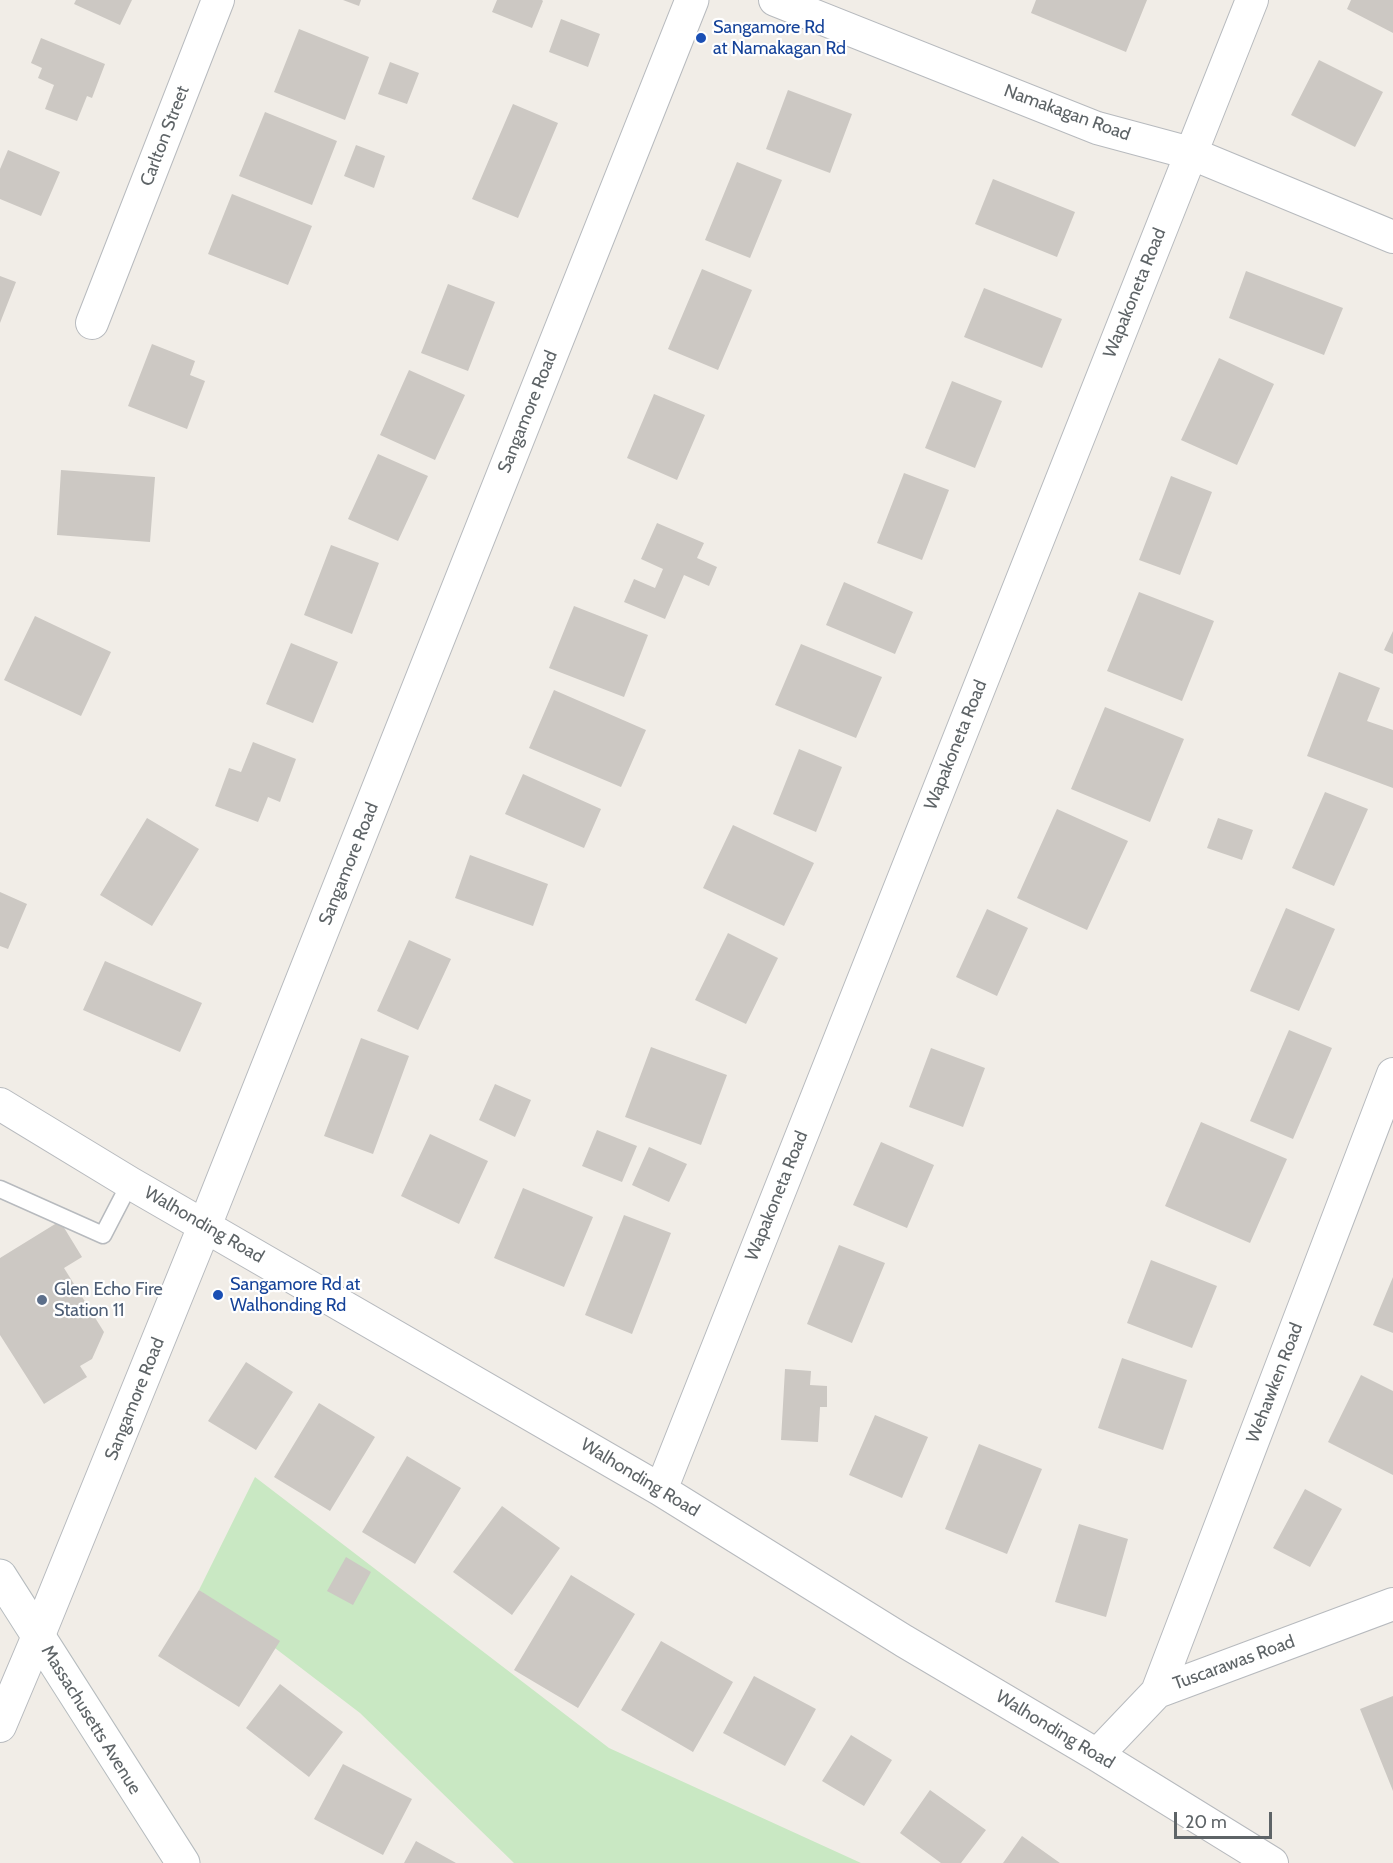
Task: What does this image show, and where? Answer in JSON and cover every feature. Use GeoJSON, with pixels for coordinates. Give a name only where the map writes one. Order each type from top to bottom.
{"type":"FeatureCollection","features":[{"type":"Feature","properties":{"kind":"street","name":"Carlton Street"},"geometry":{"type":"LineString","coordinates":[[92,323],[219,0]]}},
{"type":"Feature","properties":{"kind":"street","name":"Sangamore Road"},"geometry":{"type":"LineString","coordinates":[[0,1726],[205,1225],[692,0]]}},
{"type":"Feature","properties":{"kind":"street","name":"Namakagan Road"},"geometry":{"type":"LineString","coordinates":[[775,0],[1097,128],[1190,153],[1393,237]]}},
{"type":"Feature","properties":{"kind":"street","name":"Wapakoneta Road"},"geometry":{"type":"LineString","coordinates":[[662,1490],[1252,0]]}},
{"type":"Feature","properties":{"kind":"street","name":"Wehawken Road"},"geometry":{"type":"LineString","coordinates":[[1157,1692],[1393,1074]]}},
{"type":"Feature","properties":{"kind":"street","name":"Walhonding Road"},"geometry":{"type":"LineString","coordinates":[[0,1104],[130,1183],[662,1490],[904,1641],[1272,1863]]}},
{"type":"Feature","properties":{"kind":"street","name":"Massachusetts Avenue"},"geometry":{"type":"LineString","coordinates":[[0,1576],[183,1863]]}},
{"type":"Feature","properties":{"kind":"street","name":"Tuscarawas Road"},"geometry":{"type":"LineString","coordinates":[[1096,1755],[1157,1692],[1393,1604]]}},
{"type":"Feature","properties":{"kind":"lane"},"geometry":{"type":"LineString","coordinates":[[0,1189],[103,1235],[130,1183]]}},
{"type":"Feature","properties":{"kind":"green space"},"geometry":{"type":"Polygon","coordinates":[[[255,1477],[609,1748],[861,1863],[514,1863],[360,1713],[199,1590],[255,1477]]]}},
{"type":"Feature","properties":{"kind":"building"},"geometry":{"type":"Polygon","coordinates":[[[76,0],[132,0],[120,25],[74,4],[76,0]]]}},
{"type":"Feature","properties":{"kind":"building"},"geometry":{"type":"Polygon","coordinates":[[[343,0],[361,0],[359,6],[343,0]]]}},
{"type":"Feature","properties":{"kind":"building"},"geometry":{"type":"Polygon","coordinates":[[[497,0],[543,1],[532,28],[492,12],[497,0]]]}},
{"type":"Feature","properties":{"kind":"building"},"geometry":{"type":"Polygon","coordinates":[[[1036,0],[1147,0],[1126,52],[1031,13],[1036,0]]]}},
{"type":"Feature","properties":{"kind":"building"},"geometry":{"type":"Polygon","coordinates":[[[1351,0],[1393,0],[1393,33],[1347,9],[1351,0]]]}},
{"type":"Feature","properties":{"kind":"building"},"geometry":{"type":"Polygon","coordinates":[[[561,19],[600,34],[588,67],[549,52],[561,19]]]}},
{"type":"Feature","properties":{"kind":"building"},"geometry":{"type":"Polygon","coordinates":[[[299,29],[369,57],[345,120],[274,92],[299,29]]]}},
{"type":"Feature","properties":{"kind":"building"},"geometry":{"type":"Polygon","coordinates":[[[41,38],[105,64],[92,98],[87,96],[77,121],[45,109],[54,85],[38,78],[42,68],[31,63],[41,38]]]}},
{"type":"Feature","properties":{"kind":"building"},"geometry":{"type":"Polygon","coordinates":[[[1319,60],[1383,92],[1355,147],[1291,115],[1319,60]]]}},
{"type":"Feature","properties":{"kind":"building"},"geometry":{"type":"Polygon","coordinates":[[[390,62],[419,73],[407,104],[378,94],[390,62]]]}},
{"type":"Feature","properties":{"kind":"building"},"geometry":{"type":"Polygon","coordinates":[[[788,90],[852,114],[830,173],[766,149],[788,90]]]}},
{"type":"Feature","properties":{"kind":"building"},"geometry":{"type":"Polygon","coordinates":[[[513,104],[558,123],[518,218],[472,199],[513,104]]]}},
{"type":"Feature","properties":{"kind":"building"},"geometry":{"type":"Polygon","coordinates":[[[265,112],[337,141],[312,205],[239,176],[265,112]]]}},
{"type":"Feature","properties":{"kind":"building"},"geometry":{"type":"Polygon","coordinates":[[[356,145],[385,156],[374,188],[344,176],[356,145]]]}},
{"type":"Feature","properties":{"kind":"building"},"geometry":{"type":"Polygon","coordinates":[[[8,150],[60,172],[41,216],[0,199],[0,169],[8,150]]]}},
{"type":"Feature","properties":{"kind":"building"},"geometry":{"type":"Polygon","coordinates":[[[737,162],[782,180],[750,258],[705,240],[737,162]]]}},
{"type":"Feature","properties":{"kind":"building"},"geometry":{"type":"Polygon","coordinates":[[[993,179],[1075,212],[1057,257],[975,224],[993,179]]]}},
{"type":"Feature","properties":{"kind":"building"},"geometry":{"type":"Polygon","coordinates":[[[232,194],[312,226],[288,285],[208,254],[232,194]]]}},
{"type":"Feature","properties":{"kind":"building"},"geometry":{"type":"Polygon","coordinates":[[[702,269],[752,290],[718,370],[668,349],[702,269]]]}},
{"type":"Feature","properties":{"kind":"building"},"geometry":{"type":"Polygon","coordinates":[[[1246,271],[1343,308],[1324,355],[1229,318],[1246,271]]]}},
{"type":"Feature","properties":{"kind":"building"},"geometry":{"type":"Polygon","coordinates":[[[0,276],[16,282],[0,323],[0,276]]]}},
{"type":"Feature","properties":{"kind":"building"},"geometry":{"type":"Polygon","coordinates":[[[448,284],[495,302],[468,371],[421,353],[448,284]]]}},
{"type":"Feature","properties":{"kind":"building"},"geometry":{"type":"Polygon","coordinates":[[[984,288],[1062,319],[1042,368],[964,337],[984,288]]]}},
{"type":"Feature","properties":{"kind":"building"},"geometry":{"type":"Polygon","coordinates":[[[152,344],[195,361],[190,375],[205,381],[187,429],[128,406],[152,344]]]}},
{"type":"Feature","properties":{"kind":"building"},"geometry":{"type":"Polygon","coordinates":[[[1219,358],[1274,384],[1237,465],[1181,440],[1219,358]]]}},
{"type":"Feature","properties":{"kind":"building"},"geometry":{"type":"Polygon","coordinates":[[[409,370],[465,395],[435,460],[380,435],[409,370]]]}},
{"type":"Feature","properties":{"kind":"building"},"geometry":{"type":"Polygon","coordinates":[[[952,381],[1002,401],[975,468],[925,448],[952,381]]]}},
{"type":"Feature","properties":{"kind":"building"},"geometry":{"type":"Polygon","coordinates":[[[654,394],[705,415],[677,480],[627,458],[654,394]]]}},
{"type":"Feature","properties":{"kind":"building"},"geometry":{"type":"Polygon","coordinates":[[[378,454],[428,476],[398,541],[348,519],[378,454]]]}},
{"type":"Feature","properties":{"kind":"building"},"geometry":{"type":"Polygon","coordinates":[[[61,470],[155,477],[150,542],[57,535],[61,470]]]}},
{"type":"Feature","properties":{"kind":"building"},"geometry":{"type":"Polygon","coordinates":[[[904,473],[949,490],[922,560],[877,543],[904,473]]]}},
{"type":"Feature","properties":{"kind":"building"},"geometry":{"type":"Polygon","coordinates":[[[1171,476],[1212,492],[1180,575],[1139,560],[1171,476]]]}},
{"type":"Feature","properties":{"kind":"building"},"geometry":{"type":"Polygon","coordinates":[[[657,523],[704,543],[697,558],[717,567],[709,586],[684,575],[665,619],[624,602],[634,579],[655,588],[663,569],[641,559],[657,523]]]}},
{"type":"Feature","properties":{"kind":"building"},"geometry":{"type":"Polygon","coordinates":[[[331,545],[379,563],[352,634],[304,615],[331,545]]]}},
{"type":"Feature","properties":{"kind":"building"},"geometry":{"type":"Polygon","coordinates":[[[844,582],[913,612],[895,654],[826,625],[844,582]]]}},
{"type":"Feature","properties":{"kind":"building"},"geometry":{"type":"Polygon","coordinates":[[[1139,592],[1214,621],[1182,701],[1107,671],[1139,592]]]}},
{"type":"Feature","properties":{"kind":"building"},"geometry":{"type":"Polygon","coordinates":[[[574,606],[648,635],[624,697],[549,668],[574,606]]]}},
{"type":"Feature","properties":{"kind":"building"},"geometry":{"type":"Polygon","coordinates":[[[35,616],[111,652],[81,716],[4,680],[35,616]]]}},
{"type":"Feature","properties":{"kind":"building"},"geometry":{"type":"Polygon","coordinates":[[[1393,631],[1393,654],[1384,650],[1393,631]]]}},
{"type":"Feature","properties":{"kind":"building"},"geometry":{"type":"Polygon","coordinates":[[[291,643],[338,662],[313,723],[266,704],[291,643]]]}},
{"type":"Feature","properties":{"kind":"building"},"geometry":{"type":"Polygon","coordinates":[[[801,644],[882,677],[856,738],[775,705],[801,644]]]}},
{"type":"Feature","properties":{"kind":"building"},"geometry":{"type":"Polygon","coordinates":[[[1339,672],[1380,688],[1367,721],[1393,730],[1393,788],[1307,756],[1339,672]]]}},
{"type":"Feature","properties":{"kind":"building"},"geometry":{"type":"Polygon","coordinates":[[[554,690],[646,730],[621,787],[529,748],[554,690]]]}},
{"type":"Feature","properties":{"kind":"building"},"geometry":{"type":"Polygon","coordinates":[[[1105,707],[1184,739],[1150,822],[1071,789],[1105,707]]]}},
{"type":"Feature","properties":{"kind":"building"},"geometry":{"type":"Polygon","coordinates":[[[253,742],[296,759],[280,802],[268,797],[258,822],[215,806],[229,768],[241,772],[253,742]]]}},
{"type":"Feature","properties":{"kind":"building"},"geometry":{"type":"Polygon","coordinates":[[[799,749],[842,767],[816,832],[773,814],[799,749]]]}},
{"type":"Feature","properties":{"kind":"building"},"geometry":{"type":"Polygon","coordinates":[[[523,774],[601,809],[584,848],[505,814],[523,774]]]}},
{"type":"Feature","properties":{"kind":"building"},"geometry":{"type":"Polygon","coordinates":[[[1325,792],[1368,809],[1334,886],[1292,868],[1325,792]]]}},
{"type":"Feature","properties":{"kind":"building"},"geometry":{"type":"Polygon","coordinates":[[[1057,809],[1128,841],[1087,930],[1017,898],[1057,809]]]}},
{"type":"Feature","properties":{"kind":"building"},"geometry":{"type":"Polygon","coordinates":[[[147,818],[199,849],[152,926],[100,895],[147,818]]]}},
{"type":"Feature","properties":{"kind":"building"},"geometry":{"type":"Polygon","coordinates":[[[1218,818],[1253,830],[1242,860],[1207,848],[1218,818]]]}},
{"type":"Feature","properties":{"kind":"building"},"geometry":{"type":"Polygon","coordinates":[[[733,825],[814,863],[784,926],[703,888],[733,825]]]}},
{"type":"Feature","properties":{"kind":"building"},"geometry":{"type":"Polygon","coordinates":[[[470,855],[548,884],[533,926],[455,898],[470,855]]]}},
{"type":"Feature","properties":{"kind":"building"},"geometry":{"type":"Polygon","coordinates":[[[0,892],[27,904],[8,949],[0,946],[0,892]]]}},
{"type":"Feature","properties":{"kind":"building"},"geometry":{"type":"Polygon","coordinates":[[[1286,908],[1335,929],[1299,1011],[1250,991],[1286,908]]]}},
{"type":"Feature","properties":{"kind":"building"},"geometry":{"type":"Polygon","coordinates":[[[987,909],[1028,928],[997,996],[956,977],[987,909]]]}},
{"type":"Feature","properties":{"kind":"building"},"geometry":{"type":"Polygon","coordinates":[[[728,933],[778,958],[746,1024],[695,1000],[728,933]]]}},
{"type":"Feature","properties":{"kind":"building"},"geometry":{"type":"Polygon","coordinates":[[[409,940],[451,959],[418,1030],[377,1011],[409,940]]]}},
{"type":"Feature","properties":{"kind":"building"},"geometry":{"type":"Polygon","coordinates":[[[105,961],[202,1003],[180,1052],[83,1010],[105,961]]]}},
{"type":"Feature","properties":{"kind":"building"},"geometry":{"type":"Polygon","coordinates":[[[1289,1030],[1332,1048],[1293,1139],[1250,1121],[1289,1030]]]}},
{"type":"Feature","properties":{"kind":"building"},"geometry":{"type":"Polygon","coordinates":[[[361,1038],[409,1056],[373,1154],[324,1136],[361,1038]]]}},
{"type":"Feature","properties":{"kind":"building"},"geometry":{"type":"Polygon","coordinates":[[[651,1047],[727,1075],[701,1145],[625,1117],[651,1047]]]}},
{"type":"Feature","properties":{"kind":"building"},"geometry":{"type":"Polygon","coordinates":[[[931,1048],[985,1068],[963,1127],[909,1107],[931,1048]]]}},
{"type":"Feature","properties":{"kind":"building"},"geometry":{"type":"Polygon","coordinates":[[[495,1084],[531,1100],[515,1137],[479,1120],[495,1084]]]}},
{"type":"Feature","properties":{"kind":"building"},"geometry":{"type":"Polygon","coordinates":[[[1201,1122],[1287,1159],[1250,1243],[1165,1206],[1201,1122]]]}},
{"type":"Feature","properties":{"kind":"building"},"geometry":{"type":"Polygon","coordinates":[[[597,1130],[637,1146],[622,1182],[582,1166],[597,1130]]]}},
{"type":"Feature","properties":{"kind":"building"},"geometry":{"type":"Polygon","coordinates":[[[430,1134],[488,1161],[459,1224],[401,1196],[430,1134]]]}},
{"type":"Feature","properties":{"kind":"building"},"geometry":{"type":"Polygon","coordinates":[[[881,1142],[934,1165],[907,1228],[853,1205],[881,1142]]]}},
{"type":"Feature","properties":{"kind":"building"},"geometry":{"type":"Polygon","coordinates":[[[649,1147],[687,1164],[669,1202],[632,1185],[649,1147]]]}},
{"type":"Feature","properties":{"kind":"building"},"geometry":{"type":"Polygon","coordinates":[[[523,1188],[593,1217],[564,1287],[494,1258],[523,1188]]]}},
{"type":"Feature","properties":{"kind":"building"},"geometry":{"type":"Polygon","coordinates":[[[624,1215],[671,1233],[632,1334],[585,1315],[624,1215]]]}},
{"type":"Feature","properties":{"kind":"building","name":"Glen Echo Fire Station 11"},"geometry":{"type":"Polygon","coordinates":[[[60,1221],[82,1257],[64,1268],[104,1332],[92,1359],[80,1366],[87,1377],[44,1404],[0,1335],[0,1258],[60,1221]]]}},
{"type":"Feature","properties":{"kind":"building"},"geometry":{"type":"Polygon","coordinates":[[[839,1245],[885,1263],[852,1343],[807,1324],[839,1245]]]}},
{"type":"Feature","properties":{"kind":"building"},"geometry":{"type":"Polygon","coordinates":[[[1151,1260],[1217,1286],[1192,1348],[1127,1323],[1151,1260]]]}},
{"type":"Feature","properties":{"kind":"building"},"geometry":{"type":"Polygon","coordinates":[[[1393,1277],[1393,1333],[1373,1325],[1393,1277]]]}},
{"type":"Feature","properties":{"kind":"building"},"geometry":{"type":"Polygon","coordinates":[[[1122,1358],[1187,1380],[1163,1450],[1098,1428],[1122,1358]]]}},
{"type":"Feature","properties":{"kind":"building"},"geometry":{"type":"Polygon","coordinates":[[[246,1362],[293,1392],[256,1450],[208,1421],[246,1362]]]}},
{"type":"Feature","properties":{"kind":"building"},"geometry":{"type":"Polygon","coordinates":[[[785,1369],[811,1371],[810,1385],[827,1386],[827,1407],[820,1407],[818,1442],[781,1440],[785,1369]]]}},
{"type":"Feature","properties":{"kind":"building"},"geometry":{"type":"Polygon","coordinates":[[[1361,1375],[1393,1391],[1393,1475],[1328,1442],[1361,1375]]]}},
{"type":"Feature","properties":{"kind":"building"},"geometry":{"type":"Polygon","coordinates":[[[319,1403],[375,1437],[330,1511],[274,1477],[319,1403]]]}},
{"type":"Feature","properties":{"kind":"building"},"geometry":{"type":"Polygon","coordinates":[[[875,1415],[928,1437],[902,1498],[849,1475],[875,1415]]]}},
{"type":"Feature","properties":{"kind":"building"},"geometry":{"type":"Polygon","coordinates":[[[979,1444],[1042,1469],[1007,1554],[945,1529],[979,1444]]]}},
{"type":"Feature","properties":{"kind":"building"},"geometry":{"type":"Polygon","coordinates":[[[407,1456],[461,1488],[415,1564],[362,1532],[407,1456]]]}},
{"type":"Feature","properties":{"kind":"building"},"geometry":{"type":"Polygon","coordinates":[[[1305,1489],[1342,1509],[1310,1567],[1273,1548],[1305,1489]]]}},
{"type":"Feature","properties":{"kind":"building"},"geometry":{"type":"Polygon","coordinates":[[[502,1506],[560,1548],[512,1615],[453,1572],[502,1506]]]}},
{"type":"Feature","properties":{"kind":"building"},"geometry":{"type":"Polygon","coordinates":[[[1079,1524],[1128,1539],[1106,1617],[1055,1602],[1079,1524]]]}},
{"type":"Feature","properties":{"kind":"building"},"geometry":{"type":"Polygon","coordinates":[[[346,1557],[371,1572],[353,1605],[327,1591],[346,1557]]]}},
{"type":"Feature","properties":{"kind":"building"},"geometry":{"type":"Polygon","coordinates":[[[571,1575],[635,1614],[578,1708],[514,1670],[571,1575]]]}},
{"type":"Feature","properties":{"kind":"building"},"geometry":{"type":"Polygon","coordinates":[[[199,1590],[280,1641],[239,1707],[158,1656],[199,1590]]]}},
{"type":"Feature","properties":{"kind":"building"},"geometry":{"type":"Polygon","coordinates":[[[661,1641],[733,1682],[693,1752],[621,1710],[661,1641]]]}},
{"type":"Feature","properties":{"kind":"building"},"geometry":{"type":"Polygon","coordinates":[[[754,1676],[816,1709],[785,1766],[723,1733],[754,1676]]]}},
{"type":"Feature","properties":{"kind":"building"},"geometry":{"type":"Polygon","coordinates":[[[280,1684],[343,1732],[309,1777],[246,1728],[280,1684]]]}},
{"type":"Feature","properties":{"kind":"building"},"geometry":{"type":"Polygon","coordinates":[[[1393,1696],[1393,1791],[1360,1709],[1393,1696]]]}},
{"type":"Feature","properties":{"kind":"building"},"geometry":{"type":"Polygon","coordinates":[[[851,1735],[892,1760],[864,1806],[822,1781],[851,1735]]]}},
{"type":"Feature","properties":{"kind":"building"},"geometry":{"type":"Polygon","coordinates":[[[343,1764],[412,1799],[383,1855],[314,1819],[343,1764]]]}},
{"type":"Feature","properties":{"kind":"building"},"geometry":{"type":"Polygon","coordinates":[[[930,1790],[986,1830],[961,1863],[941,1863],[900,1833],[930,1790]]]}},
{"type":"Feature","properties":{"kind":"building"},"geometry":{"type":"Polygon","coordinates":[[[1022,1836],[1060,1863],[1003,1863],[1022,1836]]]}},
{"type":"Feature","properties":{"kind":"building"},"geometry":{"type":"Polygon","coordinates":[[[416,1841],[456,1863],[404,1863],[416,1841]]]}},
{"type":"Feature","properties":{"kind":"place","name":"Sangamore Rd at Namakagan Rd"},"geometry":{"type":"Point","coordinates":[701,38]}},
{"type":"Feature","properties":{"kind":"place","name":"Sangamore Rd at Walhonding Rd"},"geometry":{"type":"Point","coordinates":[218,1295]}},
{"type":"Feature","properties":{"kind":"place","name":"Glen Echo Fire Station 11"},"geometry":{"type":"Point","coordinates":[42,1300]}}]}
